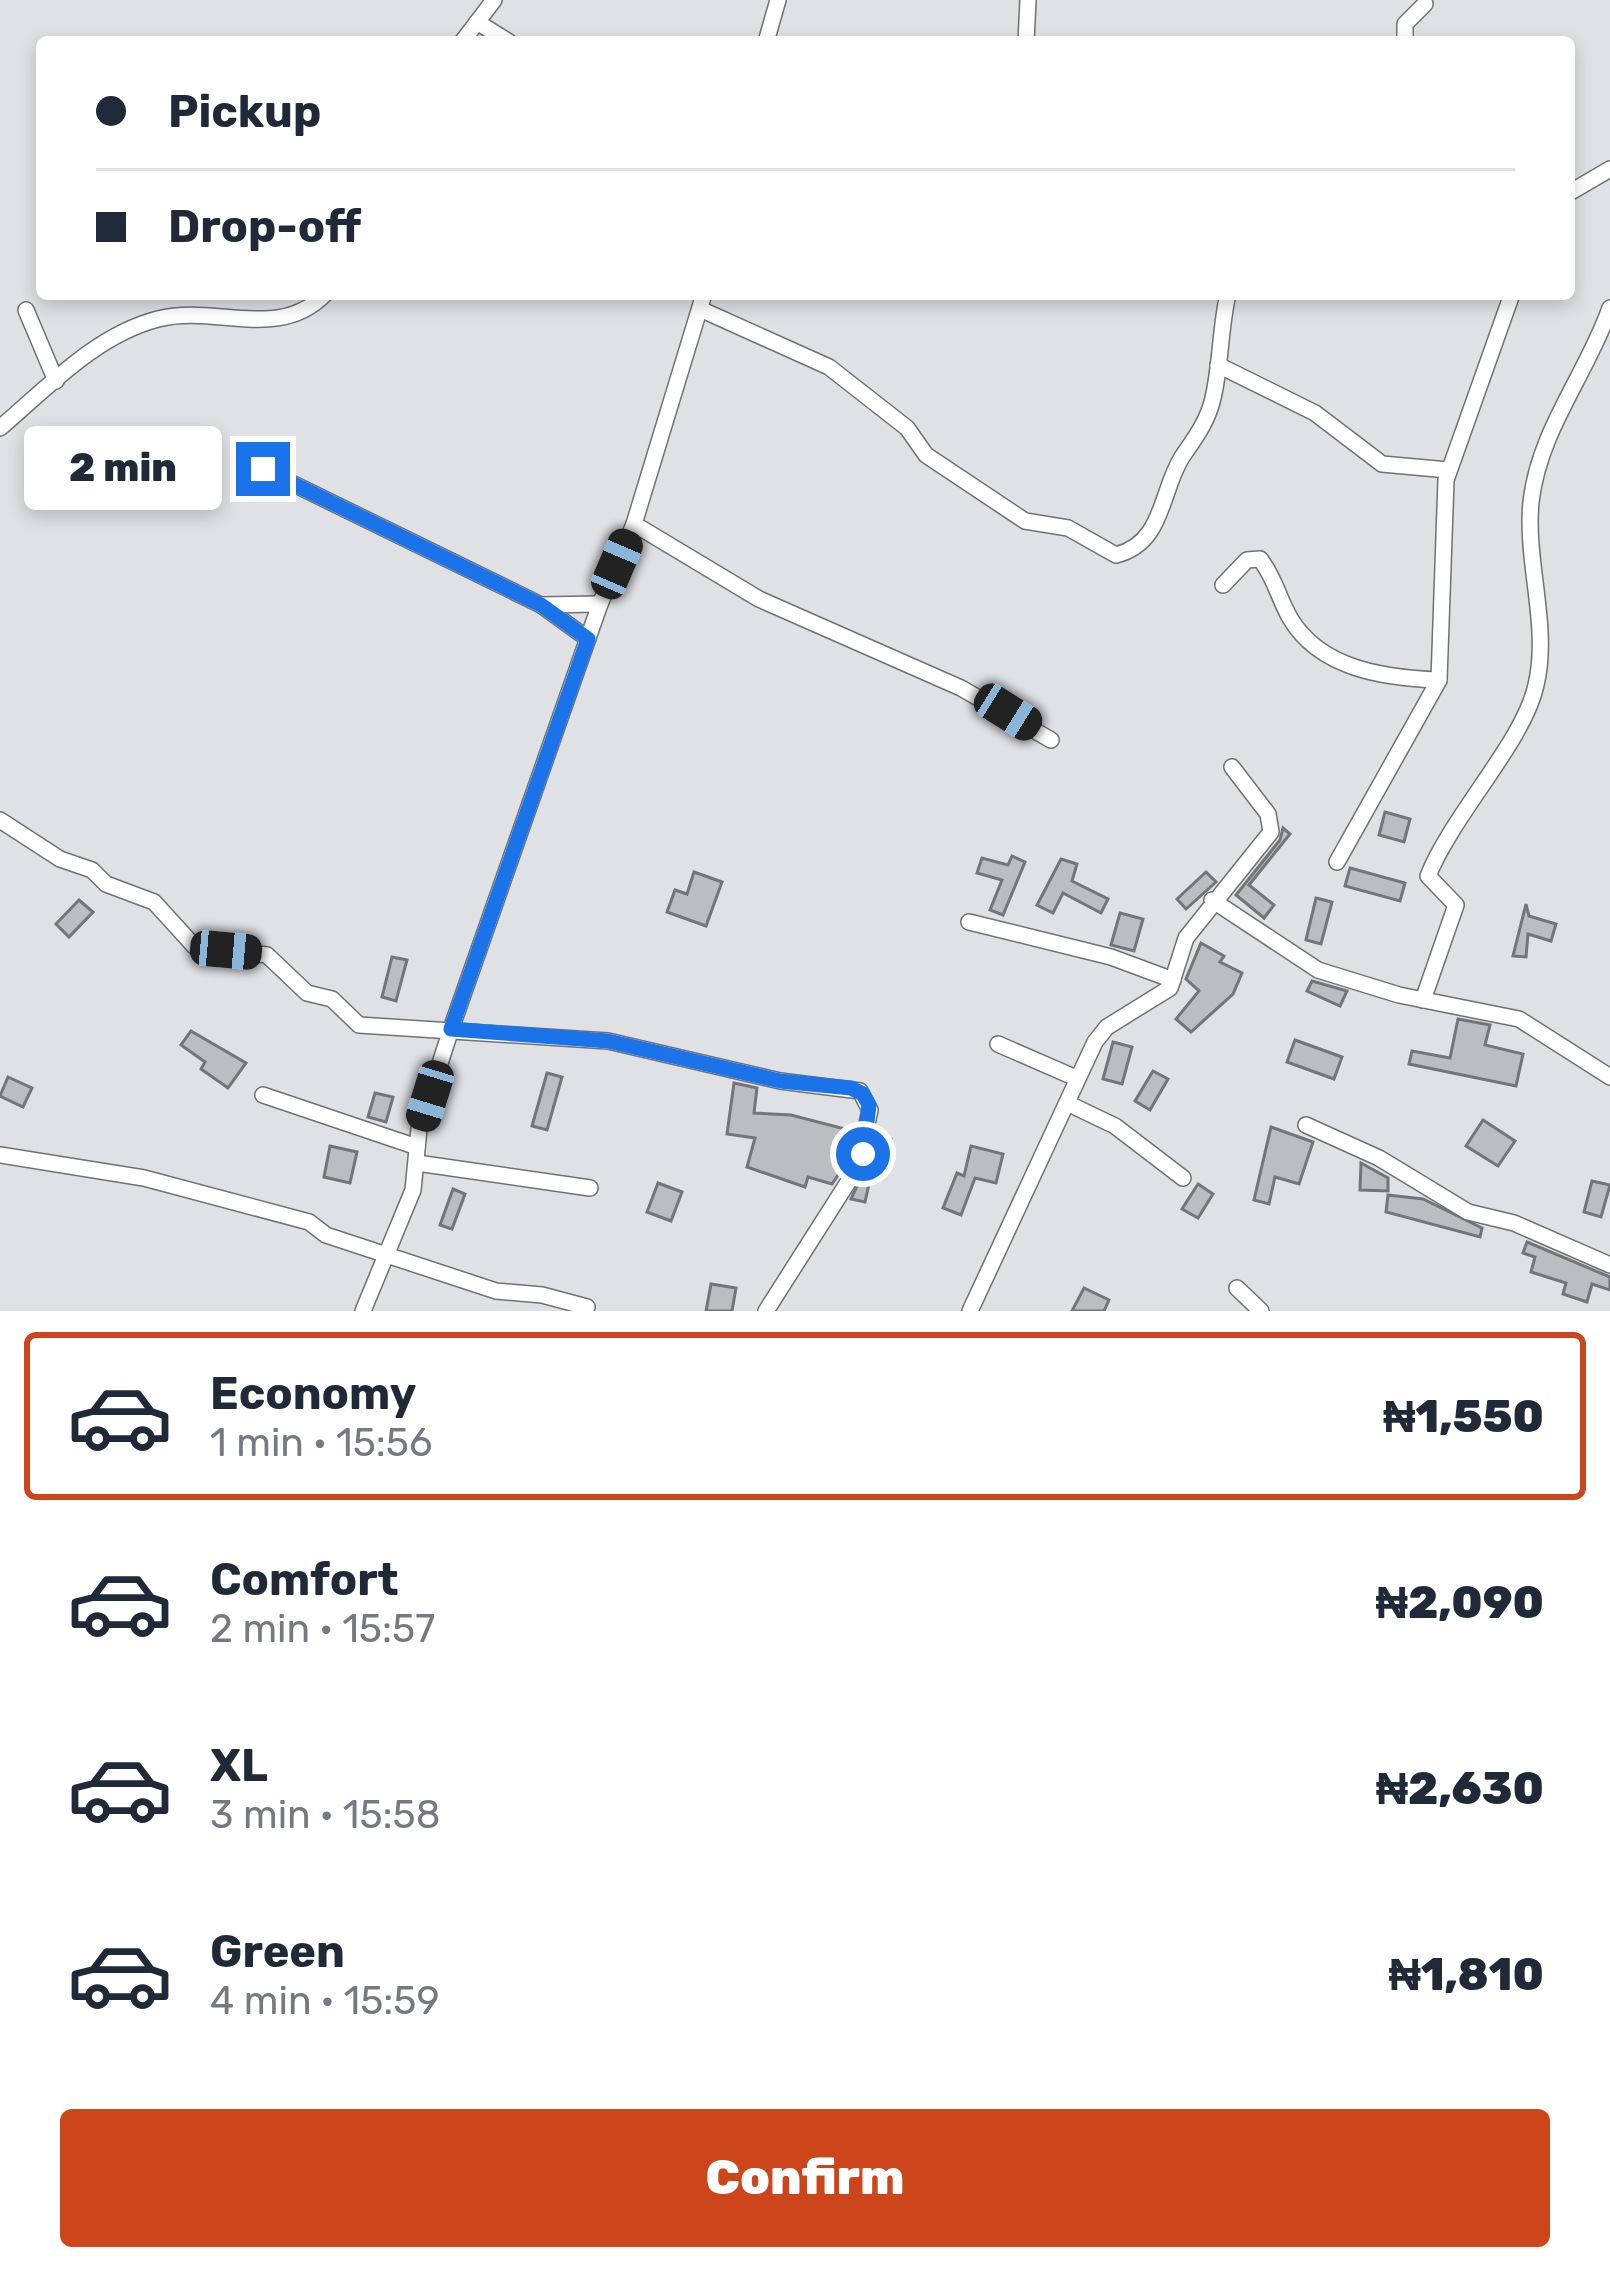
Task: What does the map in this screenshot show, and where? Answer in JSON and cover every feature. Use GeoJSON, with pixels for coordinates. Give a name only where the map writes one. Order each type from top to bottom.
{"type":"FeatureCollection","features":[{"type":"Feature","properties":{"kind":"street"},"geometry":{"type":"LineString","coordinates":[[467,36],[494,0]]}},
{"type":"Feature","properties":{"kind":"street"},"geometry":{"type":"LineString","coordinates":[[768,36],[778,0]]}},
{"type":"Feature","properties":{"kind":"street"},"geometry":{"type":"LineString","coordinates":[[1026,36],[1028,0]]}},
{"type":"Feature","properties":{"kind":"street"},"geometry":{"type":"LineString","coordinates":[[1405,36],[1405,24],[1425,4]]}},
{"type":"Feature","properties":{"kind":"street"},"geometry":{"type":"LineString","coordinates":[[477,22],[499,36]]}},
{"type":"Feature","properties":{"kind":"street"},"geometry":{"type":"LineString","coordinates":[[1575,190],[1610,170]]}},
{"type":"Feature","properties":{"kind":"street"},"geometry":{"type":"LineString","coordinates":[[0,428],[100,344],[148,322],[197,315],[283,320],[315,300]]}},
{"type":"Feature","properties":{"kind":"street"},"geometry":{"type":"LineString","coordinates":[[363,1311],[413,1190],[417,1155],[451,1029],[600,604],[634,524],[702,302],[829,367],[907,428],[926,455],[1025,521],[1068,528],[1116,554],[1134,549],[1155,525],[1182,458],[1210,408],[1227,300]]}},
{"type":"Feature","properties":{"kind":"street"},"geometry":{"type":"LineString","coordinates":[[1336,862],[1439,680],[1448,470],[1510,300]]}},
{"type":"Feature","properties":{"kind":"street"},"geometry":{"type":"LineString","coordinates":[[1423,1000],[1456,904],[1428,875],[1466,803],[1522,721],[1536,686],[1533,492],[1563,400],[1610,308]]}},
{"type":"Feature","properties":{"kind":"street"},"geometry":{"type":"LineString","coordinates":[[26,310],[56,381]]}},
{"type":"Feature","properties":{"kind":"street"},"geometry":{"type":"LineString","coordinates":[[1218,365],[1315,413],[1382,464],[1448,470]]}},
{"type":"Feature","properties":{"kind":"street"},"geometry":{"type":"LineString","coordinates":[[263,469],[541,605],[588,639]]}},
{"type":"Feature","properties":{"kind":"street"},"geometry":{"type":"LineString","coordinates":[[634,524],[759,598],[905,662],[1052,740]]}},
{"type":"Feature","properties":{"kind":"street"},"geometry":{"type":"LineString","coordinates":[[1222,585],[1247,560],[1261,560],[1284,608],[1311,645],[1368,671],[1439,680]]}},
{"type":"Feature","properties":{"kind":"street"},"geometry":{"type":"LineString","coordinates":[[541,605],[600,604]]}},
{"type":"Feature","properties":{"kind":"street"},"geometry":{"type":"LineString","coordinates":[[970,1311],[1076,1078],[1107,1027],[1165,994],[1178,954],[1212,900],[1271,832],[1268,814],[1232,767]]}},
{"type":"Feature","properties":{"kind":"street"},"geometry":{"type":"LineString","coordinates":[[0,820],[60,859],[92,870],[106,884],[154,902],[195,946],[260,953],[275,960],[307,994],[332,999],[358,1025],[642,1047],[763,1078],[863,1094],[870,1110],[857,1168],[766,1311]]}},
{"type":"Feature","properties":{"kind":"street"},"geometry":{"type":"LineString","coordinates":[[1212,900],[1318,970],[1423,1000],[1519,1019],[1610,1077]]}},
{"type":"Feature","properties":{"kind":"street"},"geometry":{"type":"LineString","coordinates":[[969,922],[1111,957],[1173,980]]}},
{"type":"Feature","properties":{"kind":"street"},"geometry":{"type":"LineString","coordinates":[[998,1044],[1076,1078]]}},
{"type":"Feature","properties":{"kind":"street"},"geometry":{"type":"LineString","coordinates":[[262,1095],[417,1155],[590,1188]]}},
{"type":"Feature","properties":{"kind":"street"},"geometry":{"type":"LineString","coordinates":[[1066,1103],[1115,1126],[1183,1178]]}},
{"type":"Feature","properties":{"kind":"street"},"geometry":{"type":"LineString","coordinates":[[1306,1124],[1379,1158],[1456,1206],[1514,1223],[1610,1265]]}},
{"type":"Feature","properties":{"kind":"street"},"geometry":{"type":"LineString","coordinates":[[0,1155],[144,1178],[300,1220],[326,1235],[496,1291],[542,1295],[587,1307]]}},
{"type":"Feature","properties":{"kind":"street"},"geometry":{"type":"LineString","coordinates":[[1237,1288],[1261,1311]]}},
{"type":"Feature","properties":{"kind":"building"},"geometry":{"type":"Polygon","coordinates":[[[1385,812],[1410,819],[1404,842],[1379,835],[1385,812]]]}},
{"type":"Feature","properties":{"kind":"building"},"geometry":{"type":"Polygon","coordinates":[[[1283,828],[1290,834],[1249,885],[1274,905],[1264,918],[1236,895],[1280,840],[1283,828]]]}},
{"type":"Feature","properties":{"kind":"building"},"geometry":{"type":"Polygon","coordinates":[[[1012,856],[1025,862],[1003,915],[990,910],[1002,880],[977,873],[982,858],[1008,865],[1012,856]]]}},
{"type":"Feature","properties":{"kind":"building"},"geometry":{"type":"Polygon","coordinates":[[[1061,859],[1077,864],[1072,881],[1108,899],[1101,913],[1063,893],[1053,913],[1037,905],[1061,859]]]}},
{"type":"Feature","properties":{"kind":"building"},"geometry":{"type":"Polygon","coordinates":[[[1350,868],[1405,883],[1400,901],[1345,886],[1350,868]]]}},
{"type":"Feature","properties":{"kind":"building"},"geometry":{"type":"Polygon","coordinates":[[[694,872],[722,882],[706,926],[667,912],[675,890],[687,894],[694,872]]]}},
{"type":"Feature","properties":{"kind":"building"},"geometry":{"type":"Polygon","coordinates":[[[1206,872],[1216,882],[1186,909],[1177,899],[1206,872]]]}},
{"type":"Feature","properties":{"kind":"building"},"geometry":{"type":"Polygon","coordinates":[[[1316,898],[1332,902],[1321,944],[1306,940],[1316,898]]]}},
{"type":"Feature","properties":{"kind":"building"},"geometry":{"type":"Polygon","coordinates":[[[79,900],[93,912],[69,937],[56,924],[79,900]]]}},
{"type":"Feature","properties":{"kind":"building"},"geometry":{"type":"Polygon","coordinates":[[[1526,904],[1529,916],[1556,924],[1551,941],[1528,934],[1526,957],[1513,956],[1526,904]]]}},
{"type":"Feature","properties":{"kind":"building"},"geometry":{"type":"Polygon","coordinates":[[[1120,913],[1143,919],[1134,951],[1111,945],[1120,913]]]}},
{"type":"Feature","properties":{"kind":"building"},"geometry":{"type":"Polygon","coordinates":[[[1201,943],[1224,956],[1220,962],[1242,973],[1233,994],[1191,1032],[1176,1019],[1199,991],[1186,979],[1201,943]]]}},
{"type":"Feature","properties":{"kind":"building"},"geometry":{"type":"Polygon","coordinates":[[[392,957],[407,960],[396,1001],[382,997],[392,957]]]}},
{"type":"Feature","properties":{"kind":"building"},"geometry":{"type":"Polygon","coordinates":[[[1312,981],[1347,991],[1340,1006],[1307,991],[1312,981]]]}},
{"type":"Feature","properties":{"kind":"building"},"geometry":{"type":"Polygon","coordinates":[[[1458,1019],[1490,1025],[1485,1045],[1523,1054],[1516,1086],[1409,1064],[1412,1051],[1450,1058],[1458,1019]]]}},
{"type":"Feature","properties":{"kind":"building"},"geometry":{"type":"Polygon","coordinates":[[[191,1031],[246,1063],[228,1088],[201,1069],[205,1062],[181,1045],[191,1031]]]}},
{"type":"Feature","properties":{"kind":"building"},"geometry":{"type":"Polygon","coordinates":[[[1295,1040],[1342,1057],[1334,1079],[1287,1062],[1295,1040]]]}},
{"type":"Feature","properties":{"kind":"building"},"geometry":{"type":"Polygon","coordinates":[[[1113,1042],[1132,1047],[1122,1084],[1103,1079],[1113,1042]]]}},
{"type":"Feature","properties":{"kind":"building"},"geometry":{"type":"Polygon","coordinates":[[[1153,1071],[1168,1079],[1150,1110],[1135,1101],[1153,1071]]]}},
{"type":"Feature","properties":{"kind":"building"},"geometry":{"type":"Polygon","coordinates":[[[547,1073],[562,1077],[547,1130],[532,1126],[547,1073]]]}},
{"type":"Feature","properties":{"kind":"building"},"geometry":{"type":"Polygon","coordinates":[[[8,1077],[32,1088],[23,1107],[0,1096],[8,1077]]]}},
{"type":"Feature","properties":{"kind":"building"},"geometry":{"type":"Polygon","coordinates":[[[734,1083],[757,1088],[754,1113],[791,1115],[853,1131],[846,1163],[832,1184],[808,1177],[805,1187],[747,1167],[755,1138],[727,1134],[734,1083]]]}},
{"type":"Feature","properties":{"kind":"building"},"geometry":{"type":"Polygon","coordinates":[[[375,1093],[393,1097],[386,1122],[368,1117],[375,1093]]]}},
{"type":"Feature","properties":{"kind":"building"},"geometry":{"type":"Polygon","coordinates":[[[1483,1120],[1515,1141],[1498,1166],[1466,1146],[1483,1120]]]}},
{"type":"Feature","properties":{"kind":"building"},"geometry":{"type":"Polygon","coordinates":[[[1271,1127],[1313,1142],[1299,1184],[1275,1177],[1269,1204],[1254,1200],[1271,1127]]]}},
{"type":"Feature","properties":{"kind":"building"},"geometry":{"type":"Polygon","coordinates":[[[881,1134],[891,1139],[884,1156],[876,1153],[865,1202],[851,1199],[881,1134]]]}},
{"type":"Feature","properties":{"kind":"building"},"geometry":{"type":"Polygon","coordinates":[[[330,1146],[357,1152],[350,1183],[324,1177],[330,1146]]]}},
{"type":"Feature","properties":{"kind":"building"},"geometry":{"type":"Polygon","coordinates":[[[971,1146],[1003,1154],[996,1183],[975,1178],[961,1215],[943,1208],[957,1173],[964,1176],[971,1146]]]}},
{"type":"Feature","properties":{"kind":"building"},"geometry":{"type":"Polygon","coordinates":[[[1361,1163],[1388,1178],[1388,1191],[1360,1190],[1361,1163]]]}},
{"type":"Feature","properties":{"kind":"building"},"geometry":{"type":"Polygon","coordinates":[[[1592,1181],[1610,1185],[1601,1217],[1584,1212],[1592,1181]]]}},
{"type":"Feature","properties":{"kind":"building"},"geometry":{"type":"Polygon","coordinates":[[[658,1183],[682,1192],[671,1221],[647,1212],[658,1183]]]}},
{"type":"Feature","properties":{"kind":"building"},"geometry":{"type":"Polygon","coordinates":[[[1198,1184],[1213,1194],[1198,1218],[1182,1209],[1198,1184]]]}},
{"type":"Feature","properties":{"kind":"building"},"geometry":{"type":"Polygon","coordinates":[[[453,1189],[465,1194],[452,1229],[440,1225],[453,1189]]]}},
{"type":"Feature","properties":{"kind":"building"},"geometry":{"type":"Polygon","coordinates":[[[1388,1195],[1423,1199],[1482,1228],[1480,1237],[1386,1212],[1388,1195]]]}},
{"type":"Feature","properties":{"kind":"building"},"geometry":{"type":"Polygon","coordinates":[[[1527,1242],[1610,1277],[1610,1290],[1592,1284],[1587,1302],[1563,1294],[1566,1283],[1531,1272],[1535,1257],[1523,1253],[1527,1242]]]}},
{"type":"Feature","properties":{"kind":"building"},"geometry":{"type":"Polygon","coordinates":[[[711,1284],[736,1288],[732,1311],[706,1311],[711,1284]]]}},
{"type":"Feature","properties":{"kind":"building"},"geometry":{"type":"Polygon","coordinates":[[[1084,1288],[1109,1300],[1104,1311],[1072,1311],[1084,1288]]]}},
{"type":"Feature","properties":{"kind":"route"},"geometry":{"type":"LineString","coordinates":[[263,469],[541,605],[588,639],[451,1029],[608,1041],[780,1081],[851,1088],[863,1094],[870,1110],[863,1154]]}}]}
